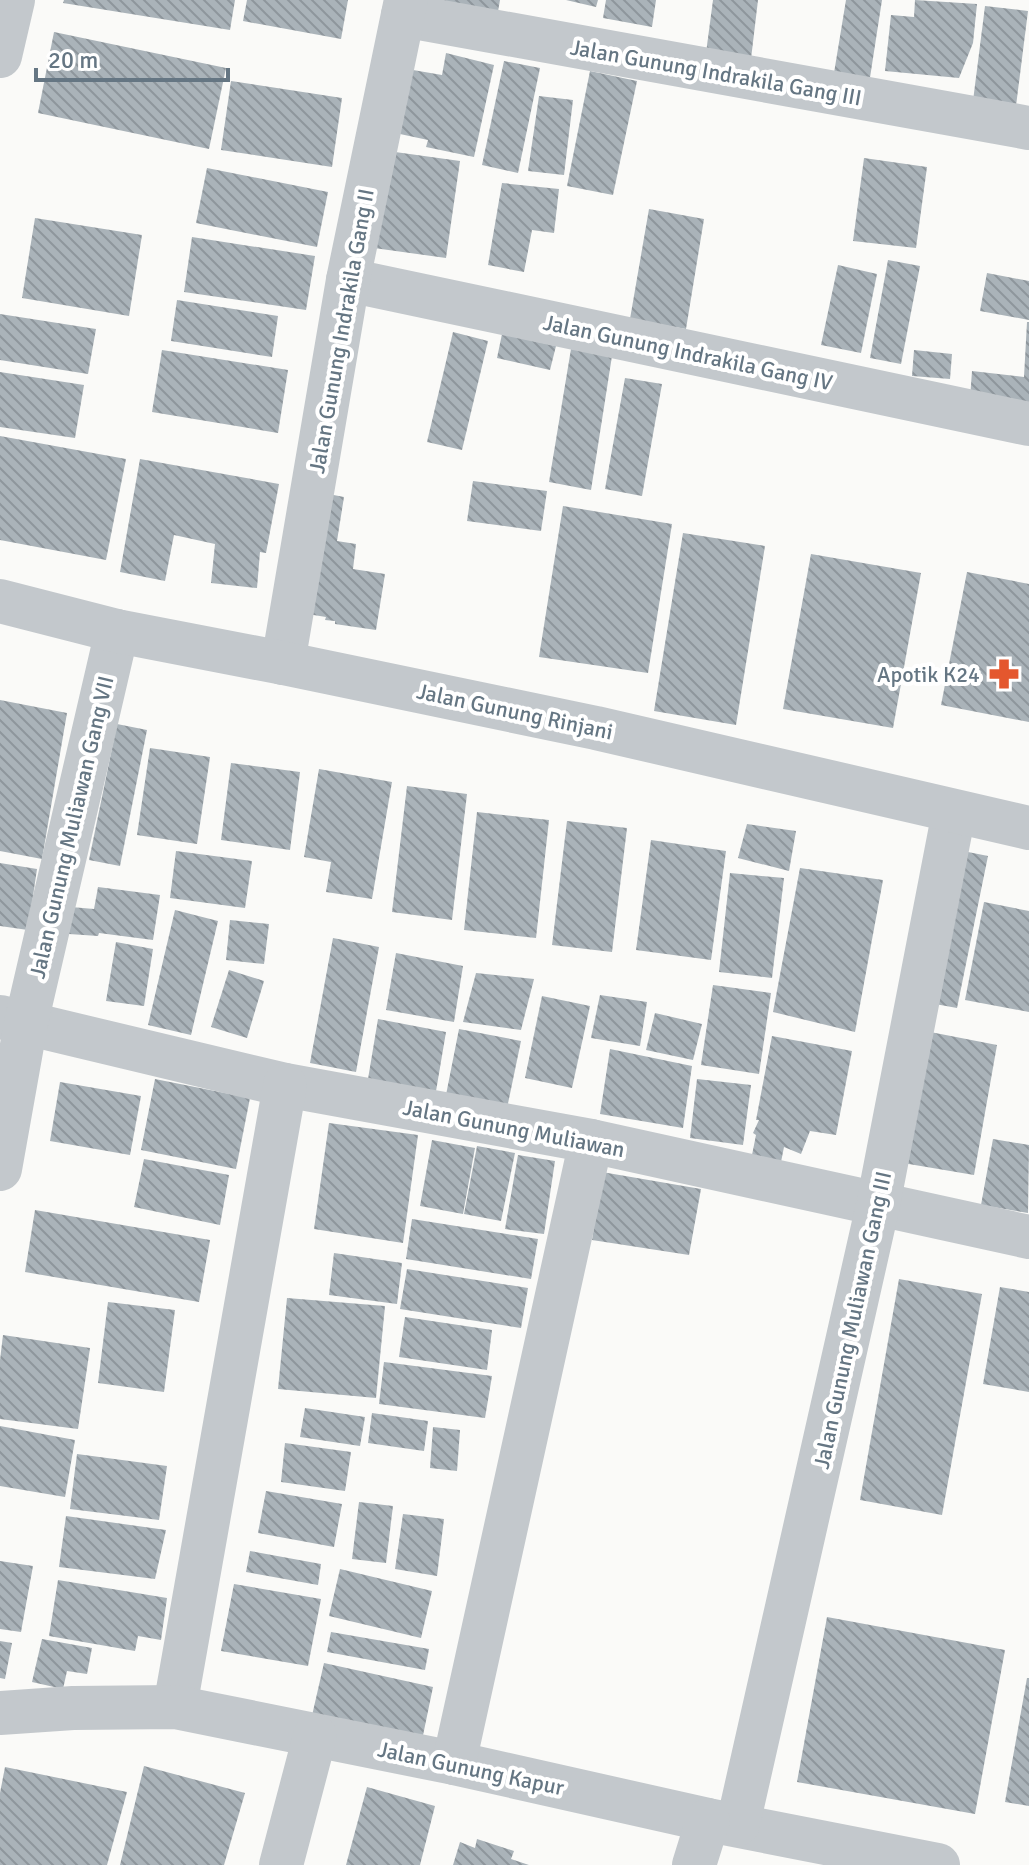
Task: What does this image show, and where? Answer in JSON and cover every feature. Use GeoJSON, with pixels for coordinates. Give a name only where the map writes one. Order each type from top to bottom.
{"type":"FeatureCollection","features":[{"type":"Feature","properties":{"kind":"street"},"geometry":{"type":"LineString","coordinates":[[0,56],[13,0]]}},
{"type":"Feature","properties":{"kind":"street","name":"Jalan Gunung Indrakila Gang III"},"geometry":{"type":"LineString","coordinates":[[404,8],[1029,128]]}},
{"type":"Feature","properties":{"kind":"street","name":"Jalan Gunung Indrakila Gang II"},"geometry":{"type":"LineString","coordinates":[[283,663],[348,280],[404,8]]}},
{"type":"Feature","properties":{"kind":"street","name":"Jalan Gunung Indrakila Gang IV"},"geometry":{"type":"LineString","coordinates":[[348,280],[1029,424]]}},
{"type":"Feature","properties":{"kind":"street","name":"Jalan Gunung Rinjani"},"geometry":{"type":"LineString","coordinates":[[0,601],[117,631],[596,728],[1029,828]]}},
{"type":"Feature","properties":{"kind":"street","name":"Jalan Gunung Muliawan Gang VII"},"geometry":{"type":"LineString","coordinates":[[0,1169],[13,1020],[117,631]]}},
{"type":"Feature","properties":{"kind":"street","name":"Jalan Gunung Muliawan Gang III"},"geometry":{"type":"LineString","coordinates":[[694,1865],[723,1822],[878,1205],[954,812]]}},
{"type":"Feature","properties":{"kind":"street","name":"Jalan Gunung Muliawan"},"geometry":{"type":"LineString","coordinates":[[13,1020],[285,1085],[591,1141],[1029,1237]]}},
{"type":"Feature","properties":{"kind":"street"},"geometry":{"type":"LineString","coordinates":[[175,1707],[285,1085]]}},
{"type":"Feature","properties":{"kind":"street"},"geometry":{"type":"LineString","coordinates":[[454,1763],[591,1141]]}},
{"type":"Feature","properties":{"kind":"street","name":"Jalan Gunung Kapur"},"geometry":{"type":"LineString","coordinates":[[0,1713],[73,1708],[175,1707],[938,1865]]}},
{"type":"Feature","properties":{"kind":"street"},"geometry":{"type":"LineString","coordinates":[[281,1865],[315,1736]]}},
{"type":"Feature","properties":{"kind":"building"},"geometry":{"type":"Polygon","coordinates":[[[64,0],[235,0],[230,30],[63,3],[64,0]]]}},
{"type":"Feature","properties":{"kind":"building"},"geometry":{"type":"Polygon","coordinates":[[[247,0],[348,0],[341,39],[243,21],[247,0]]]}},
{"type":"Feature","properties":{"kind":"building"},"geometry":{"type":"Polygon","coordinates":[[[421,0],[500,0],[497,17],[421,0]]]}},
{"type":"Feature","properties":{"kind":"building"},"geometry":{"type":"Polygon","coordinates":[[[566,0],[598,0],[596,7],[566,0]]]}},
{"type":"Feature","properties":{"kind":"building"},"geometry":{"type":"Polygon","coordinates":[[[606,0],[656,0],[652,27],[603,18],[606,0]]]}},
{"type":"Feature","properties":{"kind":"building"},"geometry":{"type":"Polygon","coordinates":[[[713,0],[758,0],[751,59],[706,53],[713,0]]]}},
{"type":"Feature","properties":{"kind":"building"},"geometry":{"type":"Polygon","coordinates":[[[846,0],[882,0],[869,84],[833,79],[846,0]]]}},
{"type":"Feature","properties":{"kind":"building"},"geometry":{"type":"Polygon","coordinates":[[[915,0],[977,4],[973,43],[959,78],[885,71],[891,15],[914,17],[915,0]]]}},
{"type":"Feature","properties":{"kind":"building"},"geometry":{"type":"Polygon","coordinates":[[[985,6],[1028,11],[1016,106],[973,101],[985,6]]]}},
{"type":"Feature","properties":{"kind":"building"},"geometry":{"type":"Polygon","coordinates":[[[54,32],[226,68],[209,149],[38,113],[54,32]]]}},
{"type":"Feature","properties":{"kind":"building"},"geometry":{"type":"Polygon","coordinates":[[[446,53],[494,65],[474,157],[426,147],[428,140],[400,134],[413,70],[442,75],[446,53]]]}},
{"type":"Feature","properties":{"kind":"building"},"geometry":{"type":"Polygon","coordinates":[[[504,61],[540,68],[518,173],[482,165],[504,61]]]}},
{"type":"Feature","properties":{"kind":"building"},"geometry":{"type":"Polygon","coordinates":[[[590,71],[637,81],[613,195],[567,186],[590,71]]]}},
{"type":"Feature","properties":{"kind":"building"},"geometry":{"type":"Polygon","coordinates":[[[231,81],[342,98],[332,167],[221,150],[231,81]]]}},
{"type":"Feature","properties":{"kind":"building"},"geometry":{"type":"Polygon","coordinates":[[[539,96],[573,100],[564,175],[528,171],[539,96]]]}},
{"type":"Feature","properties":{"kind":"building"},"geometry":{"type":"Polygon","coordinates":[[[388,151],[460,161],[446,258],[374,248],[388,151]]]}},
{"type":"Feature","properties":{"kind":"building"},"geometry":{"type":"Polygon","coordinates":[[[864,158],[927,167],[916,248],[853,241],[864,158]]]}},
{"type":"Feature","properties":{"kind":"building"},"geometry":{"type":"Polygon","coordinates":[[[207,168],[328,192],[317,247],[196,223],[207,168]]]}},
{"type":"Feature","properties":{"kind":"building"},"geometry":{"type":"Polygon","coordinates":[[[502,183],[559,189],[554,233],[532,230],[524,272],[488,265],[502,183]]]}},
{"type":"Feature","properties":{"kind":"building"},"geometry":{"type":"Polygon","coordinates":[[[649,209],[704,219],[686,329],[630,319],[649,209]]]}},
{"type":"Feature","properties":{"kind":"building"},"geometry":{"type":"Polygon","coordinates":[[[35,218],[142,235],[129,316],[22,298],[35,218]]]}},
{"type":"Feature","properties":{"kind":"building"},"geometry":{"type":"Polygon","coordinates":[[[192,237],[315,256],[306,310],[184,292],[192,237]]]}},
{"type":"Feature","properties":{"kind":"building"},"geometry":{"type":"Polygon","coordinates":[[[888,260],[920,266],[901,364],[870,358],[888,260]]]}},
{"type":"Feature","properties":{"kind":"building"},"geometry":{"type":"Polygon","coordinates":[[[838,265],[877,274],[861,353],[821,345],[838,265]]]}},
{"type":"Feature","properties":{"kind":"building"},"geometry":{"type":"Polygon","coordinates":[[[987,273],[1029,281],[1029,320],[980,311],[987,273]]]}},
{"type":"Feature","properties":{"kind":"building"},"geometry":{"type":"Polygon","coordinates":[[[177,300],[278,316],[272,357],[171,341],[177,300]]]}},
{"type":"Feature","properties":{"kind":"building"},"geometry":{"type":"Polygon","coordinates":[[[0,314],[96,329],[88,374],[0,360],[0,314]]]}},
{"type":"Feature","properties":{"kind":"building"},"geometry":{"type":"Polygon","coordinates":[[[1027,322],[1029,405],[970,399],[972,371],[1024,377],[1027,322]]]}},
{"type":"Feature","properties":{"kind":"building"},"geometry":{"type":"Polygon","coordinates":[[[453,332],[488,341],[462,450],[427,442],[453,332]]]}},
{"type":"Feature","properties":{"kind":"building"},"geometry":{"type":"Polygon","coordinates":[[[502,334],[556,346],[550,370],[497,358],[502,334]]]}},
{"type":"Feature","properties":{"kind":"building"},"geometry":{"type":"Polygon","coordinates":[[[571,349],[612,356],[591,490],[549,482],[571,349]]]}},
{"type":"Feature","properties":{"kind":"building"},"geometry":{"type":"Polygon","coordinates":[[[162,350],[288,370],[278,433],[152,412],[162,350]]]}},
{"type":"Feature","properties":{"kind":"building"},"geometry":{"type":"Polygon","coordinates":[[[914,350],[952,354],[950,379],[912,376],[914,350]]]}},
{"type":"Feature","properties":{"kind":"building"},"geometry":{"type":"Polygon","coordinates":[[[0,372],[84,385],[75,438],[0,427],[0,372]]]}},
{"type":"Feature","properties":{"kind":"building"},"geometry":{"type":"Polygon","coordinates":[[[625,378],[662,384],[642,496],[605,489],[625,378]]]}},
{"type":"Feature","properties":{"kind":"building"},"geometry":{"type":"Polygon","coordinates":[[[0,436],[126,459],[106,560],[0,540],[0,436]]]}},
{"type":"Feature","properties":{"kind":"building"},"geometry":{"type":"Polygon","coordinates":[[[140,459],[279,484],[266,553],[260,552],[257,588],[211,583],[215,544],[174,535],[165,581],[120,572],[140,459]]]}},
{"type":"Feature","properties":{"kind":"building"},"geometry":{"type":"Polygon","coordinates":[[[473,481],[547,491],[541,531],[467,521],[473,481]]]}},
{"type":"Feature","properties":{"kind":"building"},"geometry":{"type":"Polygon","coordinates":[[[318,492],[344,497],[337,541],[356,544],[353,569],[385,574],[376,630],[335,624],[335,621],[325,620],[326,617],[301,613],[318,492]]]}},
{"type":"Feature","properties":{"kind":"building"},"geometry":{"type":"Polygon","coordinates":[[[563,506],[672,524],[648,673],[539,657],[563,506]]]}},
{"type":"Feature","properties":{"kind":"building"},"geometry":{"type":"Polygon","coordinates":[[[683,533],[765,546],[736,725],[654,711],[683,533]]]}},
{"type":"Feature","properties":{"kind":"building"},"geometry":{"type":"Polygon","coordinates":[[[811,554],[921,573],[893,728],[783,709],[811,554]]]}},
{"type":"Feature","properties":{"kind":"building"},"geometry":{"type":"Polygon","coordinates":[[[967,572],[1029,584],[1029,722],[941,705],[967,572]]]}},
{"type":"Feature","properties":{"kind":"building"},"geometry":{"type":"Polygon","coordinates":[[[0,700],[67,713],[42,859],[0,851],[0,700]]]}},
{"type":"Feature","properties":{"kind":"building"},"geometry":{"type":"Polygon","coordinates":[[[117,724],[147,730],[120,866],[89,860],[117,724]]]}},
{"type":"Feature","properties":{"kind":"building"},"geometry":{"type":"Polygon","coordinates":[[[150,748],[210,757],[197,844],[137,835],[150,748]]]}},
{"type":"Feature","properties":{"kind":"building"},"geometry":{"type":"Polygon","coordinates":[[[231,763],[300,772],[290,850],[221,840],[231,763]]]}},
{"type":"Feature","properties":{"kind":"building"},"geometry":{"type":"Polygon","coordinates":[[[319,769],[392,782],[372,899],[326,892],[331,862],[304,857],[319,769]]]}},
{"type":"Feature","properties":{"kind":"building"},"geometry":{"type":"Polygon","coordinates":[[[407,786],[467,794],[452,920],[392,912],[407,786]]]}},
{"type":"Feature","properties":{"kind":"building"},"geometry":{"type":"Polygon","coordinates":[[[477,812],[549,820],[536,938],[464,930],[477,812]]]}},
{"type":"Feature","properties":{"kind":"building"},"geometry":{"type":"Polygon","coordinates":[[[567,821],[627,828],[612,952],[552,945],[567,821]]]}},
{"type":"Feature","properties":{"kind":"building"},"geometry":{"type":"Polygon","coordinates":[[[747,824],[796,831],[789,871],[738,858],[747,824]]]}},
{"type":"Feature","properties":{"kind":"building"},"geometry":{"type":"Polygon","coordinates":[[[651,840],[726,851],[711,960],[636,950],[651,840]]]}},
{"type":"Feature","properties":{"kind":"building"},"geometry":{"type":"Polygon","coordinates":[[[953,849],[988,856],[957,1008],[924,1002],[953,849]]]}},
{"type":"Feature","properties":{"kind":"building"},"geometry":{"type":"Polygon","coordinates":[[[176,851],[252,861],[245,908],[170,898],[176,851]]]}},
{"type":"Feature","properties":{"kind":"building"},"geometry":{"type":"Polygon","coordinates":[[[0,863],[37,869],[28,930],[0,926],[0,863]]]}},
{"type":"Feature","properties":{"kind":"building"},"geometry":{"type":"Polygon","coordinates":[[[800,868],[883,880],[855,1032],[773,1012],[800,868]]]}},
{"type":"Feature","properties":{"kind":"building"},"geometry":{"type":"Polygon","coordinates":[[[730,873],[784,878],[772,978],[719,972],[730,873]]]}},
{"type":"Feature","properties":{"kind":"building"},"geometry":{"type":"Polygon","coordinates":[[[98,887],[160,895],[153,940],[99,933],[98,936],[69,934],[71,907],[94,909],[98,887]]]}},
{"type":"Feature","properties":{"kind":"building"},"geometry":{"type":"Polygon","coordinates":[[[984,902],[1029,911],[1029,1012],[965,1000],[984,902]]]}},
{"type":"Feature","properties":{"kind":"building"},"geometry":{"type":"Polygon","coordinates":[[[175,910],[218,921],[191,1035],[148,1025],[175,910]]]}},
{"type":"Feature","properties":{"kind":"building"},"geometry":{"type":"Polygon","coordinates":[[[230,920],[269,924],[264,964],[226,960],[230,920]]]}},
{"type":"Feature","properties":{"kind":"building"},"geometry":{"type":"Polygon","coordinates":[[[333,938],[379,947],[356,1072],[310,1063],[333,938]]]}},
{"type":"Feature","properties":{"kind":"building"},"geometry":{"type":"Polygon","coordinates":[[[116,942],[153,949],[144,1006],[106,1001],[116,942]]]}},
{"type":"Feature","properties":{"kind":"building"},"geometry":{"type":"Polygon","coordinates":[[[396,953],[463,966],[454,1022],[386,1010],[396,953]]]}},
{"type":"Feature","properties":{"kind":"building"},"geometry":{"type":"Polygon","coordinates":[[[229,970],[264,981],[247,1038],[211,1027],[229,970]]]}},
{"type":"Feature","properties":{"kind":"building"},"geometry":{"type":"Polygon","coordinates":[[[476,973],[534,979],[521,1030],[463,1022],[476,973]]]}},
{"type":"Feature","properties":{"kind":"building"},"geometry":{"type":"Polygon","coordinates":[[[713,985],[771,993],[759,1074],[701,1065],[713,985]]]}},
{"type":"Feature","properties":{"kind":"building"},"geometry":{"type":"Polygon","coordinates":[[[600,995],[647,1002],[640,1046],[591,1038],[600,995]]]}},
{"type":"Feature","properties":{"kind":"building"},"geometry":{"type":"Polygon","coordinates":[[[542,996],[590,1006],[572,1088],[525,1078],[542,996]]]}},
{"type":"Feature","properties":{"kind":"building"},"geometry":{"type":"Polygon","coordinates":[[[655,1013],[702,1024],[693,1060],[646,1050],[655,1013]]]}},
{"type":"Feature","properties":{"kind":"building"},"geometry":{"type":"Polygon","coordinates":[[[378,1019],[446,1032],[435,1097],[367,1085],[378,1019]]]}},
{"type":"Feature","properties":{"kind":"building"},"geometry":{"type":"Polygon","coordinates":[[[459,1029],[521,1041],[506,1113],[445,1100],[459,1029]]]}},
{"type":"Feature","properties":{"kind":"building"},"geometry":{"type":"Polygon","coordinates":[[[920,1030],[997,1045],[974,1175],[897,1162],[920,1030]]]}},
{"type":"Feature","properties":{"kind":"building"},"geometry":{"type":"Polygon","coordinates":[[[772,1036],[852,1051],[836,1135],[810,1131],[801,1154],[784,1147],[779,1172],[750,1165],[756,1135],[753,1133],[759,1120],[756,1120],[772,1036]]]}},
{"type":"Feature","properties":{"kind":"building"},"geometry":{"type":"Polygon","coordinates":[[[610,1049],[692,1066],[683,1128],[600,1114],[610,1049]]]}},
{"type":"Feature","properties":{"kind":"building"},"geometry":{"type":"Polygon","coordinates":[[[155,1079],[250,1098],[236,1169],[141,1150],[155,1079]]]}},
{"type":"Feature","properties":{"kind":"building"},"geometry":{"type":"Polygon","coordinates":[[[697,1079],[751,1085],[743,1145],[690,1138],[697,1079]]]}},
{"type":"Feature","properties":{"kind":"building"},"geometry":{"type":"Polygon","coordinates":[[[60,1082],[141,1096],[130,1155],[50,1141],[60,1082]]]}},
{"type":"Feature","properties":{"kind":"building"},"geometry":{"type":"Polygon","coordinates":[[[329,1123],[418,1135],[403,1243],[314,1229],[329,1123]]]}},
{"type":"Feature","properties":{"kind":"building"},"geometry":{"type":"Polygon","coordinates":[[[993,1139],[1029,1145],[1028,1213],[981,1205],[993,1139]]]}},
{"type":"Feature","properties":{"kind":"building"},"geometry":{"type":"Polygon","coordinates":[[[432,1140],[475,1148],[463,1214],[420,1206],[432,1140]]]}},
{"type":"Feature","properties":{"kind":"building"},"geometry":{"type":"Polygon","coordinates":[[[477,1146],[515,1153],[501,1221],[464,1214],[477,1146]]]}},
{"type":"Feature","properties":{"kind":"building"},"geometry":{"type":"Polygon","coordinates":[[[518,1155],[555,1161],[544,1234],[505,1229],[518,1155]]]}},
{"type":"Feature","properties":{"kind":"building"},"geometry":{"type":"Polygon","coordinates":[[[144,1159],[229,1175],[220,1225],[134,1207],[144,1159]]]}},
{"type":"Feature","properties":{"kind":"building"},"geometry":{"type":"Polygon","coordinates":[[[602,1172],[701,1189],[689,1255],[592,1240],[602,1172]]]}},
{"type":"Feature","properties":{"kind":"building"},"geometry":{"type":"Polygon","coordinates":[[[35,1210],[210,1240],[199,1302],[25,1272],[35,1210]]]}},
{"type":"Feature","properties":{"kind":"building"},"geometry":{"type":"Polygon","coordinates":[[[412,1219],[538,1239],[531,1279],[406,1259],[412,1219]]]}},
{"type":"Feature","properties":{"kind":"building"},"geometry":{"type":"Polygon","coordinates":[[[334,1253],[402,1263],[397,1304],[329,1295],[334,1253]]]}},
{"type":"Feature","properties":{"kind":"building"},"geometry":{"type":"Polygon","coordinates":[[[407,1269],[528,1288],[521,1328],[400,1309],[407,1269]]]}},
{"type":"Feature","properties":{"kind":"building"},"geometry":{"type":"Polygon","coordinates":[[[899,1279],[982,1294],[942,1515],[860,1500],[899,1279]]]}},
{"type":"Feature","properties":{"kind":"building"},"geometry":{"type":"Polygon","coordinates":[[[1000,1287],[1029,1292],[1029,1392],[983,1384],[1000,1287]]]}},
{"type":"Feature","properties":{"kind":"building"},"geometry":{"type":"Polygon","coordinates":[[[287,1298],[385,1306],[376,1398],[278,1389],[287,1298]]]}},
{"type":"Feature","properties":{"kind":"building"},"geometry":{"type":"Polygon","coordinates":[[[108,1302],[175,1310],[164,1392],[98,1383],[108,1302]]]}},
{"type":"Feature","properties":{"kind":"building"},"geometry":{"type":"Polygon","coordinates":[[[405,1317],[492,1330],[487,1370],[399,1357],[405,1317]]]}},
{"type":"Feature","properties":{"kind":"building"},"geometry":{"type":"Polygon","coordinates":[[[3,1335],[90,1348],[78,1429],[0,1419],[3,1335]]]}},
{"type":"Feature","properties":{"kind":"building"},"geometry":{"type":"Polygon","coordinates":[[[384,1362],[492,1376],[485,1418],[379,1404],[384,1362]]]}},
{"type":"Feature","properties":{"kind":"building"},"geometry":{"type":"Polygon","coordinates":[[[305,1408],[365,1417],[360,1446],[300,1437],[305,1408]]]}},
{"type":"Feature","properties":{"kind":"building"},"geometry":{"type":"Polygon","coordinates":[[[372,1413],[428,1421],[424,1451],[368,1443],[372,1413]]]}},
{"type":"Feature","properties":{"kind":"building"},"geometry":{"type":"Polygon","coordinates":[[[0,1426],[75,1440],[65,1497],[0,1486],[0,1426]]]}},
{"type":"Feature","properties":{"kind":"building"},"geometry":{"type":"Polygon","coordinates":[[[433,1427],[460,1430],[457,1471],[430,1468],[433,1427]]]}},
{"type":"Feature","properties":{"kind":"building"},"geometry":{"type":"Polygon","coordinates":[[[285,1443],[351,1452],[345,1491],[281,1482],[285,1443]]]}},
{"type":"Feature","properties":{"kind":"building"},"geometry":{"type":"Polygon","coordinates":[[[77,1454],[167,1466],[159,1520],[70,1509],[77,1454]]]}},
{"type":"Feature","properties":{"kind":"building"},"geometry":{"type":"Polygon","coordinates":[[[266,1491],[342,1504],[334,1547],[258,1533],[266,1491]]]}},
{"type":"Feature","properties":{"kind":"building"},"geometry":{"type":"Polygon","coordinates":[[[359,1502],[393,1506],[386,1563],[352,1559],[359,1502]]]}},
{"type":"Feature","properties":{"kind":"building"},"geometry":{"type":"Polygon","coordinates":[[[403,1514],[444,1519],[437,1576],[395,1569],[403,1514]]]}},
{"type":"Feature","properties":{"kind":"building"},"geometry":{"type":"Polygon","coordinates":[[[66,1516],[166,1530],[155,1579],[59,1567],[66,1516]]]}},
{"type":"Feature","properties":{"kind":"building"},"geometry":{"type":"Polygon","coordinates":[[[250,1551],[321,1564],[318,1585],[246,1572],[250,1551]]]}},
{"type":"Feature","properties":{"kind":"building"},"geometry":{"type":"Polygon","coordinates":[[[0,1561],[33,1566],[21,1632],[0,1629],[0,1561]]]}},
{"type":"Feature","properties":{"kind":"building"},"geometry":{"type":"Polygon","coordinates":[[[340,1569],[432,1591],[421,1638],[329,1616],[340,1569]]]}},
{"type":"Feature","properties":{"kind":"building"},"geometry":{"type":"Polygon","coordinates":[[[58,1580],[167,1598],[161,1640],[138,1636],[135,1651],[49,1636],[58,1580]]]}},
{"type":"Feature","properties":{"kind":"building"},"geometry":{"type":"Polygon","coordinates":[[[234,1584],[321,1599],[308,1666],[221,1651],[234,1584]]]}},
{"type":"Feature","properties":{"kind":"building"},"geometry":{"type":"Polygon","coordinates":[[[827,1617],[1005,1650],[975,1814],[797,1782],[827,1617]]]}},
{"type":"Feature","properties":{"kind":"building"},"geometry":{"type":"Polygon","coordinates":[[[331,1632],[429,1649],[425,1670],[327,1652],[331,1632]]]}},
{"type":"Feature","properties":{"kind":"building"},"geometry":{"type":"Polygon","coordinates":[[[42,1639],[92,1648],[87,1674],[67,1671],[63,1689],[32,1682],[42,1639]]]}},
{"type":"Feature","properties":{"kind":"building"},"geometry":{"type":"Polygon","coordinates":[[[0,1641],[12,1643],[5,1679],[0,1678],[0,1641]]]}},
{"type":"Feature","properties":{"kind":"building"},"geometry":{"type":"Polygon","coordinates":[[[324,1663],[433,1687],[421,1745],[311,1720],[324,1663]]]}},
{"type":"Feature","properties":{"kind":"building"},"geometry":{"type":"Polygon","coordinates":[[[1029,1678],[1029,1806],[1005,1802],[1029,1678]]]}},
{"type":"Feature","properties":{"kind":"building"},"geometry":{"type":"Polygon","coordinates":[[[144,1766],[245,1793],[224,1865],[120,1865],[144,1766]]]}},
{"type":"Feature","properties":{"kind":"building"},"geometry":{"type":"Polygon","coordinates":[[[5,1767],[127,1792],[107,1865],[0,1865],[0,1793],[5,1767]]]}},
{"type":"Feature","properties":{"kind":"building"},"geometry":{"type":"Polygon","coordinates":[[[367,1787],[435,1806],[420,1865],[346,1865],[367,1787]]]}},
{"type":"Feature","properties":{"kind":"building"},"geometry":{"type":"Polygon","coordinates":[[[477,1839],[514,1851],[511,1859],[529,1865],[453,1865],[460,1842],[475,1848],[477,1839]]]}},
{"type":"Feature","properties":{"kind":"place","name":"Apotik K24"},"geometry":{"type":"Point","coordinates":[1004,674]}}]}
